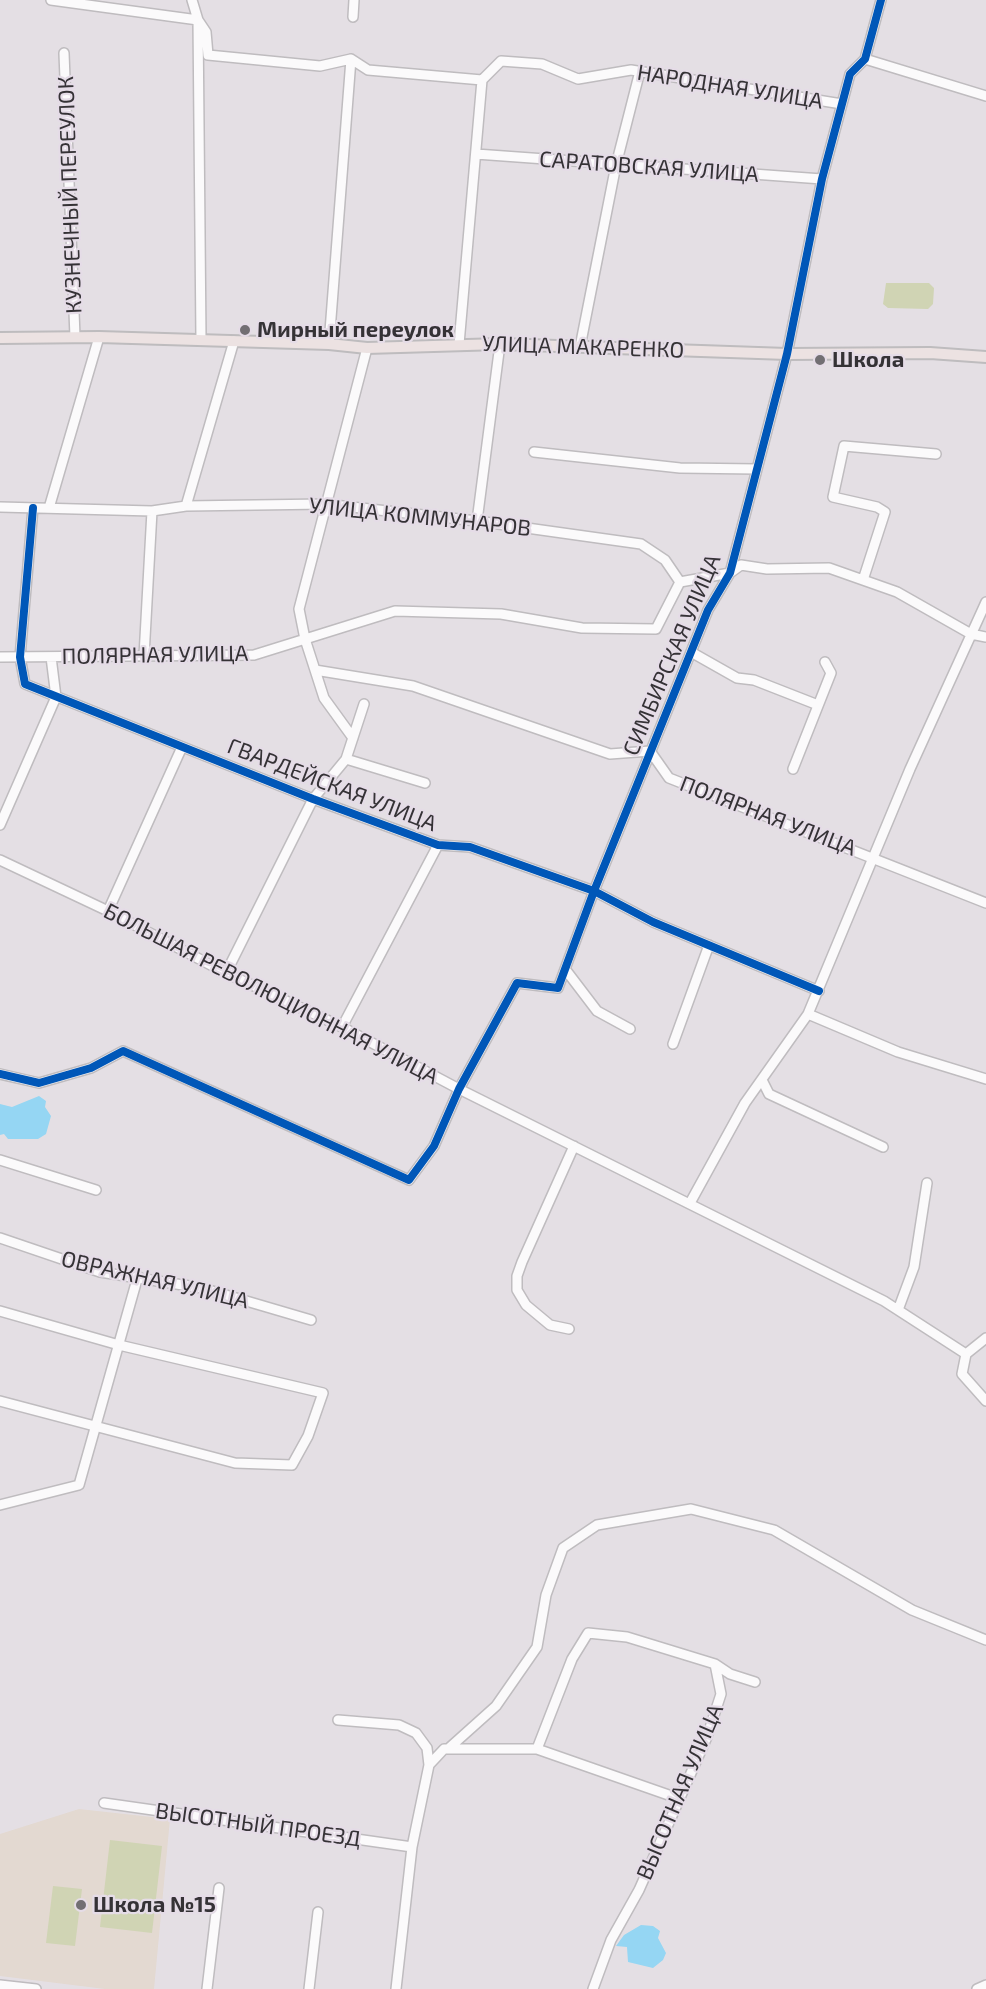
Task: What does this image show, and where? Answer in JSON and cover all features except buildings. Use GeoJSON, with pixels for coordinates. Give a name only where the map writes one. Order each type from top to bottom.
{"type":"FeatureCollection","features":[{"type":"Feature","properties":{"kind":"main road","name":"УЛИЦА МАКАРЕНКО"},"geometry":{"type":"LineString","coordinates":[[0,338],[99,337],[329,344],[367,348],[500,344],[787,354],[930,353],[986,357]]}},
{"type":"Feature","properties":{"kind":"street"},"geometry":{"type":"LineString","coordinates":[[51,0],[198,20],[206,32],[207,55],[320,66],[351,59],[368,70],[482,80],[459,344]]}},
{"type":"Feature","properties":{"kind":"street"},"geometry":{"type":"LineString","coordinates":[[192,0],[198,20],[201,340]]}},
{"type":"Feature","properties":{"kind":"street"},"geometry":{"type":"LineString","coordinates":[[353,17],[354,0]]}},
{"type":"Feature","properties":{"kind":"street","name":"СИМБИРСКАЯ УЛИЦА"},"geometry":{"type":"LineString","coordinates":[[459,1089],[517,983],[558,988],[594,891],[708,610],[730,573],[787,354],[822,179],[850,74],[865,59],[881,0]]}},
{"type":"Feature","properties":{"kind":"street","name":"КУЗНЕЧНЫЙ ПЕРЕУЛОК"},"geometry":{"type":"LineString","coordinates":[[64,53],[75,337]]}},
{"type":"Feature","properties":{"kind":"street"},"geometry":{"type":"LineString","coordinates":[[329,344],[351,59]]}},
{"type":"Feature","properties":{"kind":"street"},"geometry":{"type":"LineString","coordinates":[[865,59],[986,96]]}},
{"type":"Feature","properties":{"kind":"street","name":"НАРОДНАЯ УЛИЦА"},"geometry":{"type":"LineString","coordinates":[[482,80],[501,61],[542,64],[578,79],[631,70],[842,104]]}},
{"type":"Feature","properties":{"kind":"street"},"geometry":{"type":"LineString","coordinates":[[580,347],[616,165],[640,71]]}},
{"type":"Feature","properties":{"kind":"street","name":"САРАТОВСКАЯ УЛИЦА"},"geometry":{"type":"LineString","coordinates":[[476,154],[822,179]]}},
{"type":"Feature","properties":{"kind":"street","name":"КУЗНЕЧНЫЙ ПЕРЕУЛОК"},"geometry":{"type":"LineString","coordinates":[[49,508],[99,337]]}},
{"type":"Feature","properties":{"kind":"street"},"geometry":{"type":"LineString","coordinates":[[186,506],[234,341]]}},
{"type":"Feature","properties":{"kind":"street"},"geometry":{"type":"LineString","coordinates":[[477,521],[500,344]]}},
{"type":"Feature","properties":{"kind":"street"},"geometry":{"type":"LineString","coordinates":[[353,738],[324,698],[305,639],[299,609],[367,348]]}},
{"type":"Feature","properties":{"kind":"street"},"geometry":{"type":"LineString","coordinates":[[863,580],[885,512],[877,507],[833,498],[844,446],[936,454]]}},
{"type":"Feature","properties":{"kind":"street"},"geometry":{"type":"LineString","coordinates":[[534,452],[680,468],[757,469]]}},
{"type":"Feature","properties":{"kind":"street","name":"УЛИЦА КОММУНАРОВ"},"geometry":{"type":"LineString","coordinates":[[0,507],[152,511],[186,506],[325,504],[477,521],[640,544],[665,560],[680,582]]}},
{"type":"Feature","properties":{"kind":"street"},"geometry":{"type":"LineString","coordinates":[[20,657],[33,508]]}},
{"type":"Feature","properties":{"kind":"street"},"geometry":{"type":"LineString","coordinates":[[144,656],[152,511]]}},
{"type":"Feature","properties":{"kind":"street"},"geometry":{"type":"LineString","coordinates":[[680,582],[730,573],[741,565],[768,569],[830,568],[897,592],[971,634],[986,637]]}},
{"type":"Feature","properties":{"kind":"street","name":"ПОЛЯРНАЯ УЛИЦА"},"geometry":{"type":"LineString","coordinates":[[0,657],[254,655],[395,612],[501,615],[582,628],[656,629],[680,582]]}},
{"type":"Feature","properties":{"kind":"street"},"geometry":{"type":"LineString","coordinates":[[690,1203],[746,1103],[808,1014],[986,602]]}},
{"type":"Feature","properties":{"kind":"street"},"geometry":{"type":"LineString","coordinates":[[691,652],[737,678],[754,680],[818,705]]}},
{"type":"Feature","properties":{"kind":"street","name":"ГВАРДЕЙСКАЯ УЛИЦА"},"geometry":{"type":"LineString","coordinates":[[20,657],[25,684],[56,697],[313,799],[438,845],[470,847],[594,891],[653,922],[819,991]]}},
{"type":"Feature","properties":{"kind":"street"},"geometry":{"type":"LineString","coordinates":[[0,825],[56,697],[51,657]]}},
{"type":"Feature","properties":{"kind":"street"},"geometry":{"type":"LineString","coordinates":[[793,769],[831,673],[825,663]]}},
{"type":"Feature","properties":{"kind":"street"},"geometry":{"type":"LineString","coordinates":[[315,670],[413,686],[610,754],[650,751]]}},
{"type":"Feature","properties":{"kind":"street"},"geometry":{"type":"LineString","coordinates":[[226,973],[313,799],[346,759],[364,704]]}},
{"type":"Feature","properties":{"kind":"street"},"geometry":{"type":"LineString","coordinates":[[108,911],[182,747]]}},
{"type":"Feature","properties":{"kind":"street","name":"ПОЛЯРНАЯ УЛИЦА"},"geometry":{"type":"LineString","coordinates":[[650,751],[669,778],[986,903]]}},
{"type":"Feature","properties":{"kind":"street"},"geometry":{"type":"LineString","coordinates":[[346,759],[425,783]]}},
{"type":"Feature","properties":{"kind":"street"},"geometry":{"type":"LineString","coordinates":[[342,1027],[438,845]]}},
{"type":"Feature","properties":{"kind":"street","name":"БОЛЬШАЯ РЕВОЛЮЦИОННАЯ УЛИЦА"},"geometry":{"type":"LineString","coordinates":[[0,860],[108,911],[226,973],[342,1027],[459,1089],[690,1203],[898,1310],[966,1354]]}},
{"type":"Feature","properties":{"kind":"street"},"geometry":{"type":"LineString","coordinates":[[673,1044],[709,945]]}},
{"type":"Feature","properties":{"kind":"street"},"geometry":{"type":"LineString","coordinates":[[565,969],[597,1011],[630,1029]]}},
{"type":"Feature","properties":{"kind":"street"},"geometry":{"type":"LineString","coordinates":[[808,1014],[898,1052],[986,1079]]}},
{"type":"Feature","properties":{"kind":"street"},"geometry":{"type":"LineString","coordinates":[[0,1074],[39,1083],[90,1068],[123,1052],[409,1180],[434,1146],[459,1089]]}},
{"type":"Feature","properties":{"kind":"street"},"geometry":{"type":"LineString","coordinates":[[762,1080],[769,1094],[884,1147]]}},
{"type":"Feature","properties":{"kind":"street"},"geometry":{"type":"LineString","coordinates":[[569,1329],[550,1325],[526,1305],[517,1290],[517,1276],[574,1146]]}},
{"type":"Feature","properties":{"kind":"street"},"geometry":{"type":"LineString","coordinates":[[0,1160],[96,1190]]}},
{"type":"Feature","properties":{"kind":"street"},"geometry":{"type":"LineString","coordinates":[[898,1310],[914,1267],[927,1183]]}},
{"type":"Feature","properties":{"kind":"street","name":"ОВРАЖНАЯ УЛИЦА"},"geometry":{"type":"LineString","coordinates":[[0,1238],[100,1272],[138,1276],[202,1288],[311,1320]]}},
{"type":"Feature","properties":{"kind":"street"},"geometry":{"type":"LineString","coordinates":[[0,1505],[78,1485],[138,1276]]}},
{"type":"Feature","properties":{"kind":"street"},"geometry":{"type":"LineString","coordinates":[[0,1311],[119,1345],[323,1393],[308,1436],[292,1465],[235,1463],[0,1401]]}},
{"type":"Feature","properties":{"kind":"street"},"geometry":{"type":"LineString","coordinates":[[986,1338],[966,1354],[962,1374],[986,1401]]}},
{"type":"Feature","properties":{"kind":"street"},"geometry":{"type":"LineString","coordinates":[[448,1749],[496,1706],[537,1647],[546,1595],[563,1548],[597,1525],[691,1509],[774,1530],[912,1610],[986,1640]]}},
{"type":"Feature","properties":{"kind":"street"},"geometry":{"type":"LineString","coordinates":[[537,1749],[572,1659],[588,1633],[627,1637],[715,1664],[730,1674],[755,1682]]}},
{"type":"Feature","properties":{"kind":"street","name":"ВЫСОТНАЯ УЛИЦА"},"geometry":{"type":"LineString","coordinates":[[593,1989],[611,1940],[639,1890],[707,1737],[721,1694],[715,1664]]}},
{"type":"Feature","properties":{"kind":"street"},"geometry":{"type":"LineString","coordinates":[[338,1720],[399,1725],[416,1733],[427,1748],[429,1765],[412,1846],[396,1989]]}},
{"type":"Feature","properties":{"kind":"street"},"geometry":{"type":"LineString","coordinates":[[429,1765],[444,1749],[537,1749],[680,1799]]}},
{"type":"Feature","properties":{"kind":"street","name":"ВЫСОТНЫЙ ПРОЕЗД"},"geometry":{"type":"LineString","coordinates":[[104,1803],[412,1846]]}},
{"type":"Feature","properties":{"kind":"street"},"geometry":{"type":"LineString","coordinates":[[207,1989],[219,1888]]}},
{"type":"Feature","properties":{"kind":"street"},"geometry":{"type":"LineString","coordinates":[[309,1989],[318,1912]]}},
{"type":"Feature","properties":{"kind":"street"},"geometry":{"type":"LineString","coordinates":[[0,1985],[36,1989]]}},
{"type":"Feature","properties":{"kind":"street"},"geometry":{"type":"LineString","coordinates":[[977,1989],[986,1985]]}},
{"type":"Feature","properties":{"kind":"shaded area","name":"Школа №15"},"geometry":{"type":"Polygon","coordinates":[[[79,1809],[170,1819],[154,1989],[105,1989],[0,1976],[0,1834],[79,1809]]]}},
{"type":"Feature","properties":{"kind":"green space"},"geometry":{"type":"Polygon","coordinates":[[[886,283],[929,283],[934,288],[933,304],[928,309],[888,308],[883,304],[886,283]]]}},
{"type":"Feature","properties":{"kind":"green space"},"geometry":{"type":"Polygon","coordinates":[[[110,1840],[162,1846],[152,1933],[100,1927],[110,1840]]]}},
{"type":"Feature","properties":{"kind":"green space"},"geometry":{"type":"Polygon","coordinates":[[[53,1886],[82,1889],[75,1946],[46,1943],[53,1886]]]}},
{"type":"Feature","properties":{"kind":"water"},"geometry":{"type":"Polygon","coordinates":[[[39,1096],[46,1101],[45,1107],[51,1116],[46,1134],[38,1139],[8,1139],[4,1134],[0,1135],[0,1104],[12,1107],[39,1096]]]}},
{"type":"Feature","properties":{"kind":"water"},"geometry":{"type":"Polygon","coordinates":[[[641,1925],[653,1926],[660,1931],[658,1938],[666,1953],[663,1960],[653,1968],[628,1962],[627,1947],[616,1946],[624,1935],[641,1925]]]}},
{"type":"Feature","properties":{"kind":"cycle path"},"geometry":{"type":"LineString","coordinates":[[0,1074],[39,1083],[91,1068],[123,1051],[409,1180],[434,1146],[459,1089],[517,983],[558,988],[594,891],[708,610],[730,573],[787,354],[822,179],[850,74],[865,59],[881,0]]}},
{"type":"Feature","properties":{"kind":"cycle path"},"geometry":{"type":"LineString","coordinates":[[33,508],[20,657],[25,684],[313,799],[438,845],[470,847],[594,891],[653,922],[819,991]]}},
{"type":"Feature","properties":{"kind":"place","name":"Мирный переулок"},"geometry":{"type":"Point","coordinates":[245,330]}},
{"type":"Feature","properties":{"kind":"place","name":"Школа"},"geometry":{"type":"Point","coordinates":[820,360]}},
{"type":"Feature","properties":{"kind":"place","name":"Школа №15"},"geometry":{"type":"Point","coordinates":[81,1905]}}]}
